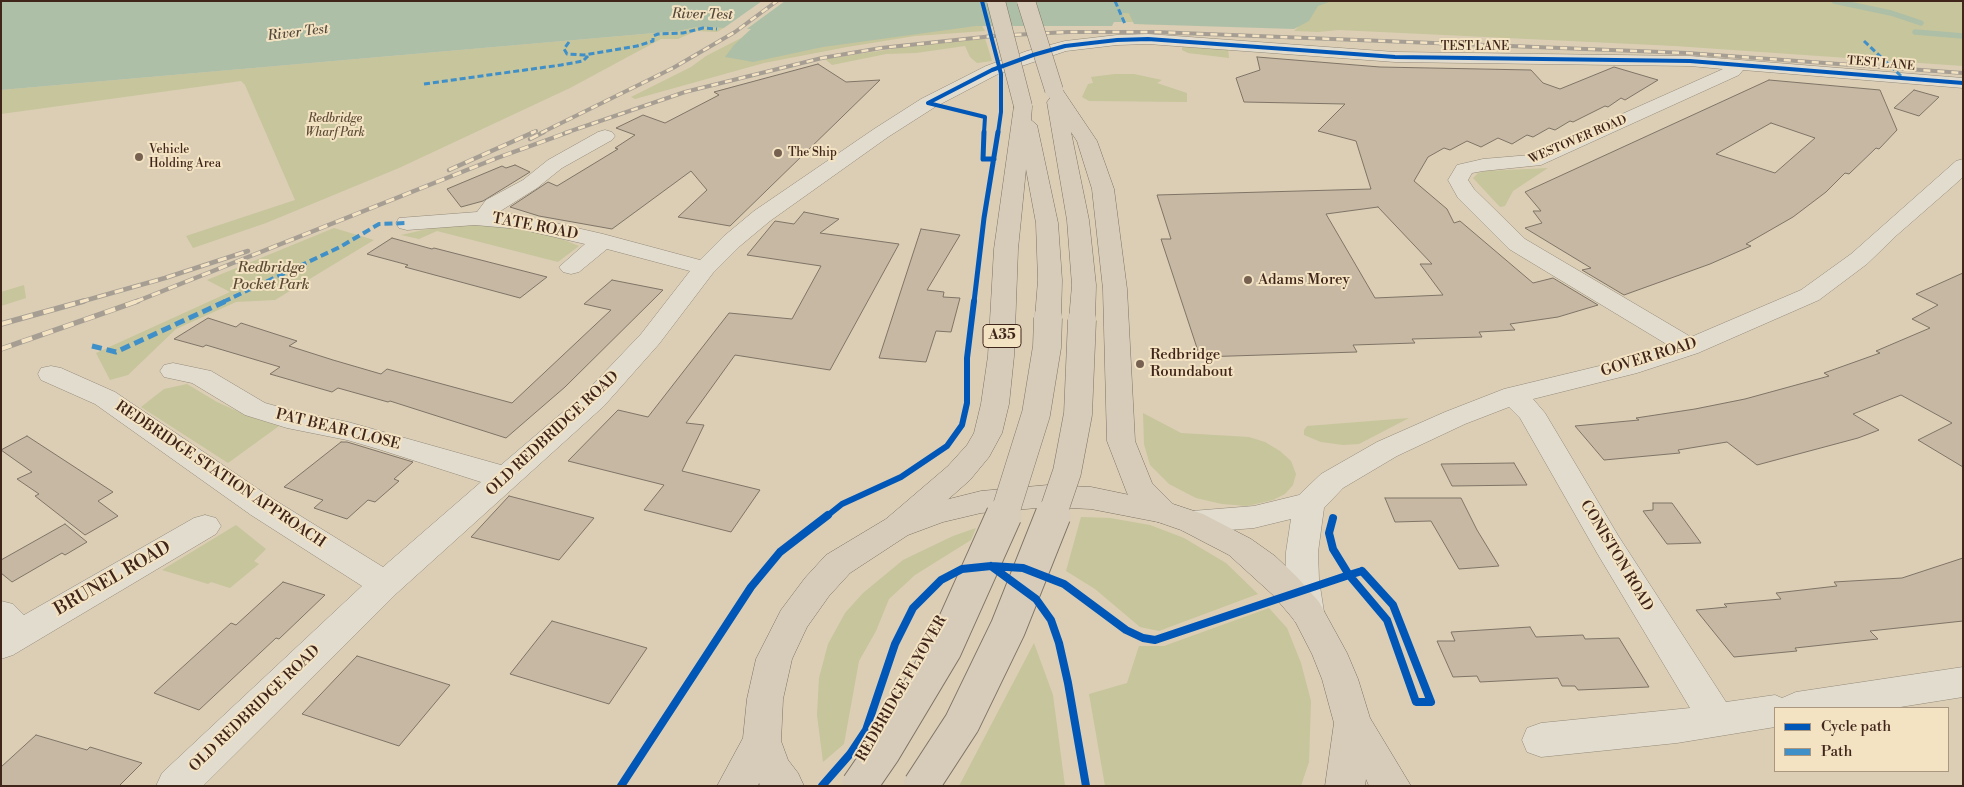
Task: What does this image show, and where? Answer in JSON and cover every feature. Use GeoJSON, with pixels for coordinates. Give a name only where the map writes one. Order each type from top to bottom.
{"type":"FeatureCollection","features":[{"type":"Feature","properties":{"kind":"main road","name":"A35"},"geometry":{"type":"LineString","coordinates":[[897,528],[959,473],[979,450],[988,433],[995,404],[1000,356],[1007,239],[1023,106],[996,1]]}},
{"type":"Feature","properties":{"kind":"main road"},"geometry":{"type":"LineString","coordinates":[[921,786],[962,723],[1008,628],[1046,535],[1067,472],[1078,414],[1084,285],[1078,220],[1054,90],[1026,1]]}},
{"type":"Feature","properties":{"kind":"main road"},"geometry":{"type":"LineString","coordinates":[[1054,90],[1088,141],[1103,189],[1115,290],[1121,441],[1138,486],[1146,496],[1177,517],[1240,547],[1285,586],[1306,612],[1329,653],[1340,679],[1353,722],[1392,786]]}},
{"type":"Feature","properties":{"kind":"main road","name":"REDBRIDGE FLYOVER"},"geometry":{"type":"LineString","coordinates":[[859,786],[883,751],[944,649],[1001,524],[1036,414],[1047,347],[1050,280],[1047,223],[1023,106]]}},
{"type":"Feature","properties":{"kind":"main road"},"geometry":{"type":"LineString","coordinates":[[784,786],[772,769],[762,741],[765,699],[774,659],[793,620],[817,587],[838,564],[897,528],[936,513],[981,502],[1048,496],[1090,498],[1177,517]]}},
{"type":"Feature","properties":{"kind":"main road"},"geometry":{"type":"LineString","coordinates":[[1345,786],[1353,722]]}},
{"type":"Feature","properties":{"kind":"main road"},"geometry":{"type":"LineString","coordinates":[[736,786],[762,741]]}},
{"type":"Feature","properties":{"kind":"street","name":"TEST LANE"},"geometry":{"type":"LineString","coordinates":[[992,70],[1065,46],[1117,40],[1148,39],[1395,57],[1633,60],[1734,64],[1963,83]]}},
{"type":"Feature","properties":{"kind":"street","name":"WESTOVER ROAD"},"geometry":{"type":"LineString","coordinates":[[1689,346],[1517,244],[1466,192],[1458,180],[1464,169],[1483,165],[1515,164],[1534,161],[1733,71],[1736,68],[1734,64]]}},
{"type":"Feature","properties":{"kind":"street","name":"OLD REDBRIDGE ROAD"},"geometry":{"type":"LineString","coordinates":[[176,786],[384,584],[594,400],[650,339],[705,268],[762,216],[928,102],[992,70]]}},
{"type":"Feature","properties":{"kind":"street"},"geometry":{"type":"LineString","coordinates":[[486,218],[489,209],[494,205],[530,184],[555,164],[605,136]]}},
{"type":"Feature","properties":{"kind":"street","name":"GOVER ROAD"},"geometry":{"type":"LineString","coordinates":[[1310,504],[1332,480],[1387,449],[1455,418],[1514,395],[1628,367],[1689,346],[1736,328],[1810,295],[1859,259],[1963,165]]}},
{"type":"Feature","properties":{"kind":"street","name":"TATE ROAD"},"geometry":{"type":"LineString","coordinates":[[407,223],[486,218],[520,222],[603,241],[705,268]]}},
{"type":"Feature","properties":{"kind":"street","name":"TATE ROAD"},"geometry":{"type":"LineString","coordinates":[[571,267],[603,241]]}},
{"type":"Feature","properties":{"kind":"street","name":"PAT BEAR CLOSE"},"geometry":{"type":"LineString","coordinates":[[173,371],[201,378],[255,409],[287,419],[348,431],[486,473],[508,477]]}},
{"type":"Feature","properties":{"kind":"street","name":"REDBRIDGE STATION APPROACH"},"geometry":{"type":"LineString","coordinates":[[51,374],[105,398],[262,507],[384,584]]}},
{"type":"Feature","properties":{"kind":"street","name":"CONISTON ROAD"},"geometry":{"type":"LineString","coordinates":[[1514,395],[1531,413],[1608,545],[1717,720]]}},
{"type":"Feature","properties":{"kind":"street"},"geometry":{"type":"LineString","coordinates":[[1177,517],[1254,516],[1310,504],[1302,552],[1302,580],[1306,612]]}},
{"type":"Feature","properties":{"kind":"street","name":"BRUNEL ROAD"},"geometry":{"type":"LineString","coordinates":[[8,631],[205,526]]}},
{"type":"Feature","properties":{"kind":"street"},"geometry":{"type":"LineString","coordinates":[[1802,707],[1963,682]]}},
{"type":"Feature","properties":{"kind":"street"},"geometry":{"type":"LineString","coordinates":[[1541,740],[1677,727],[1774,711]]}},
{"type":"Feature","properties":{"kind":"green space"},"geometry":{"type":"Polygon","coordinates":[[[1116,1],[1963,1],[1963,66],[1675,46],[1339,30],[1318,32],[1294,31],[1298,27],[1136,24],[1126,22],[1116,1]]]}},
{"type":"Feature","properties":{"kind":"green space"},"geometry":{"type":"Polygon","coordinates":[[[982,26],[985,31],[915,36],[764,63],[635,99],[631,97],[691,67],[706,56],[741,38],[752,29],[982,26]]]}},
{"type":"Feature","properties":{"kind":"green space","name":"Redbridge Wharf Park"},"geometry":{"type":"Polygon","coordinates":[[[697,27],[724,28],[717,32],[696,31],[678,39],[661,39],[570,88],[399,168],[266,223],[193,248],[186,236],[295,200],[245,85],[241,81],[1,114],[1,90],[678,31],[697,27]]]}},
{"type":"Feature","properties":{"kind":"green space"},"geometry":{"type":"Polygon","coordinates":[[[985,38],[992,61],[977,63],[970,57],[965,46],[916,53],[886,54],[832,65],[825,59],[913,46],[985,38]]]}},
{"type":"Feature","properties":{"kind":"green space"},"geometry":{"type":"Polygon","coordinates":[[[1182,46],[1228,49],[1229,58],[1188,53],[1182,50],[1182,46]]]}},
{"type":"Feature","properties":{"kind":"green space"},"geometry":{"type":"Polygon","coordinates":[[[1134,74],[1162,80],[1157,83],[1187,93],[1187,102],[1089,101],[1082,97],[1088,84],[1093,83],[1091,77],[1134,74]]]}},
{"type":"Feature","properties":{"kind":"green space"},"geometry":{"type":"Polygon","coordinates":[[[1548,168],[1513,191],[1505,206],[1500,207],[1473,178],[1478,173],[1486,171],[1548,168]]]}},
{"type":"Feature","properties":{"kind":"green space"},"geometry":{"type":"Polygon","coordinates":[[[490,223],[557,237],[579,246],[558,262],[437,231],[419,239],[401,235],[432,228],[490,223]]]}},
{"type":"Feature","properties":{"kind":"green space","name":"Redbridge Pocket Park"},"geometry":{"type":"Polygon","coordinates":[[[334,228],[374,240],[275,300],[236,302],[176,329],[128,375],[110,380],[96,353],[230,292],[207,280],[334,228]]]}},
{"type":"Feature","properties":{"kind":"green space"},"geometry":{"type":"Polygon","coordinates":[[[24,285],[26,298],[1,306],[1,292],[24,285]]]}},
{"type":"Feature","properties":{"kind":"green space"},"geometry":{"type":"Polygon","coordinates":[[[187,384],[217,402],[248,416],[279,426],[228,463],[141,407],[164,389],[187,384]]]}},
{"type":"Feature","properties":{"kind":"green space"},"geometry":{"type":"Polygon","coordinates":[[[1143,413],[1181,433],[1249,437],[1265,442],[1280,451],[1291,461],[1296,474],[1293,485],[1285,494],[1273,500],[1247,506],[1222,504],[1196,498],[1169,484],[1150,465],[1144,444],[1143,413]]]}},
{"type":"Feature","properties":{"kind":"green space"},"geometry":{"type":"Polygon","coordinates":[[[1409,418],[1359,444],[1343,445],[1321,442],[1304,435],[1304,430],[1307,426],[1409,418]]]}},
{"type":"Feature","properties":{"kind":"green space"},"geometry":{"type":"Polygon","coordinates":[[[1081,517],[1110,518],[1150,525],[1184,538],[1226,563],[1258,594],[1159,631],[1140,627],[1095,589],[1066,571],[1081,517]]]}},
{"type":"Feature","properties":{"kind":"green space"},"geometry":{"type":"Polygon","coordinates":[[[236,525],[266,549],[254,561],[259,564],[230,588],[211,582],[208,584],[162,570],[236,525]]]}},
{"type":"Feature","properties":{"kind":"green space"},"geometry":{"type":"Polygon","coordinates":[[[976,528],[971,540],[915,575],[889,599],[876,631],[859,661],[844,744],[823,762],[817,715],[819,678],[828,644],[845,613],[863,593],[903,560],[953,536],[976,528]]]}},
{"type":"Feature","properties":{"kind":"green space"},"geometry":{"type":"Polygon","coordinates":[[[1269,608],[1287,628],[1301,663],[1311,701],[1309,762],[1301,786],[1105,786],[1089,694],[1127,683],[1139,646],[1164,646],[1269,608]]]}},
{"type":"Feature","properties":{"kind":"green space"},"geometry":{"type":"Polygon","coordinates":[[[1034,643],[1053,695],[1065,786],[959,786],[1034,643]]]}},
{"type":"Feature","properties":{"kind":"water"},"geometry":{"type":"Polygon","coordinates":[[[1,1],[1116,1],[1126,22],[1114,22],[1112,26],[976,26],[823,47],[753,62],[725,57],[734,45],[751,29],[697,27],[678,31],[1,90],[1,1]]]}},
{"type":"Feature","properties":{"kind":"water"},"geometry":{"type":"Polygon","coordinates":[[[1123,1],[1332,1],[1318,6],[1309,21],[1294,29],[1134,24],[1123,1]]]}},
{"type":"Feature","properties":{"kind":"pier"},"geometry":{"type":"Polygon","coordinates":[[[762,1],[785,1],[744,31],[721,30],[762,1]]]}},
{"type":"Feature","properties":{"kind":"building"},"geometry":{"type":"Polygon","coordinates":[[[1257,57],[1380,67],[1531,70],[1543,83],[1560,89],[1614,67],[1658,80],[1625,100],[1621,98],[1608,107],[1605,106],[1573,122],[1570,121],[1555,130],[1549,128],[1533,137],[1527,135],[1512,144],[1498,138],[1481,147],[1467,141],[1450,150],[1444,148],[1428,157],[1414,181],[1447,209],[1454,223],[1460,221],[1533,283],[1553,278],[1598,305],[1558,317],[1510,324],[1515,330],[1479,332],[1482,337],[1412,339],[1415,343],[1353,345],[1357,352],[1200,357],[1161,239],[1171,239],[1157,195],[1371,189],[1356,141],[1318,131],[1345,104],[1244,102],[1236,78],[1260,70],[1257,57]],[[1378,207],[1326,214],[1375,298],[1443,295],[1420,264],[1432,264],[1378,207]]]}},
{"type":"Feature","properties":{"kind":"building"},"geometry":{"type":"Polygon","coordinates":[[[818,64],[846,82],[880,80],[730,226],[678,217],[707,190],[691,171],[612,229],[539,216],[510,207],[548,182],[557,186],[618,149],[615,148],[635,135],[616,128],[643,115],[665,123],[719,95],[714,92],[818,64]]]}},
{"type":"Feature","properties":{"kind":"building"},"geometry":{"type":"Polygon","coordinates":[[[1769,80],[1880,90],[1897,130],[1879,149],[1876,148],[1849,174],[1845,173],[1826,192],[1793,217],[1746,244],[1751,246],[1710,264],[1624,295],[1582,270],[1591,268],[1525,228],[1542,223],[1533,211],[1541,211],[1525,192],[1769,80]],[[1771,123],[1716,154],[1775,173],[1815,138],[1771,123]]]}},
{"type":"Feature","properties":{"kind":"building"},"geometry":{"type":"Polygon","coordinates":[[[1914,90],[1939,97],[1919,116],[1894,108],[1914,90]]]}},
{"type":"Feature","properties":{"kind":"building"},"geometry":{"type":"Polygon","coordinates":[[[515,165],[530,172],[483,201],[461,207],[447,189],[502,166],[506,168],[515,165]]]}},
{"type":"Feature","properties":{"kind":"building"},"geometry":{"type":"Polygon","coordinates":[[[804,212],[839,219],[820,233],[899,244],[830,370],[735,355],[686,423],[704,425],[682,471],[760,490],[731,532],[644,510],[664,485],[568,461],[618,410],[648,417],[729,313],[792,319],[821,266],[747,255],[775,221],[794,224],[804,212]]]}},
{"type":"Feature","properties":{"kind":"building"},"geometry":{"type":"Polygon","coordinates":[[[921,229],[960,235],[927,290],[944,292],[943,297],[960,298],[951,332],[936,331],[926,362],[879,358],[921,229]]]}},
{"type":"Feature","properties":{"kind":"building"},"geometry":{"type":"Polygon","coordinates":[[[392,238],[547,277],[520,298],[405,267],[408,265],[367,254],[392,238]]]}},
{"type":"Feature","properties":{"kind":"building"},"geometry":{"type":"Polygon","coordinates":[[[1963,273],[1963,467],[1918,440],[1952,423],[1901,395],[1853,414],[1879,430],[1858,438],[1757,465],[1727,442],[1678,450],[1680,453],[1604,460],[1575,426],[1639,420],[1636,418],[1695,409],[1745,399],[1829,376],[1824,373],[1880,353],[1876,351],[1930,328],[1912,319],[1938,305],[1916,294],[1963,273]]]}},
{"type":"Feature","properties":{"kind":"building"},"geometry":{"type":"Polygon","coordinates":[[[612,280],[663,290],[565,387],[506,438],[390,401],[338,388],[332,392],[270,374],[280,367],[206,345],[203,347],[174,339],[208,318],[236,327],[241,323],[297,341],[289,346],[333,360],[381,374],[387,369],[512,403],[611,310],[584,304],[612,280]]]}},
{"type":"Feature","properties":{"kind":"building"},"geometry":{"type":"Polygon","coordinates":[[[27,436],[113,492],[98,501],[118,516],[85,535],[35,496],[39,494],[17,479],[32,472],[1,450],[27,436]]]}},
{"type":"Feature","properties":{"kind":"building"},"geometry":{"type":"Polygon","coordinates":[[[341,442],[347,442],[413,462],[394,479],[399,481],[375,502],[368,500],[347,519],[314,508],[323,500],[284,487],[341,442]]]}},
{"type":"Feature","properties":{"kind":"building"},"geometry":{"type":"Polygon","coordinates":[[[1514,463],[1527,485],[1452,486],[1441,464],[1514,463]]]}},
{"type":"Feature","properties":{"kind":"building"},"geometry":{"type":"Polygon","coordinates":[[[509,496],[594,518],[559,560],[471,537],[509,496]]]}},
{"type":"Feature","properties":{"kind":"building"},"geometry":{"type":"Polygon","coordinates":[[[1385,498],[1461,498],[1477,530],[1499,566],[1459,569],[1431,521],[1395,522],[1385,498]]]}},
{"type":"Feature","properties":{"kind":"building"},"geometry":{"type":"Polygon","coordinates":[[[1653,503],[1672,503],[1701,543],[1667,544],[1643,511],[1653,510],[1653,503]]]}},
{"type":"Feature","properties":{"kind":"building"},"geometry":{"type":"Polygon","coordinates":[[[65,524],[87,542],[65,555],[62,553],[12,582],[1,573],[1,560],[65,524]]]}},
{"type":"Feature","properties":{"kind":"building"},"geometry":{"type":"Polygon","coordinates":[[[1963,558],[1963,621],[1870,631],[1878,639],[1795,648],[1797,651],[1734,657],[1696,610],[1727,607],[1724,604],[1781,599],[1776,593],[1837,586],[1834,582],[1902,578],[1963,558]]]}},
{"type":"Feature","properties":{"kind":"building"},"geometry":{"type":"Polygon","coordinates":[[[283,582],[325,595],[199,710],[154,693],[231,623],[236,625],[283,582]]]}},
{"type":"Feature","properties":{"kind":"building"},"geometry":{"type":"Polygon","coordinates":[[[552,621],[647,648],[609,704],[510,674],[552,621]]]}},
{"type":"Feature","properties":{"kind":"building"},"geometry":{"type":"Polygon","coordinates":[[[1530,627],[1536,637],[1583,635],[1585,639],[1619,638],[1649,687],[1578,690],[1575,686],[1562,686],[1558,678],[1480,682],[1477,676],[1453,677],[1437,641],[1455,641],[1451,632],[1530,627]]]}},
{"type":"Feature","properties":{"kind":"building"},"geometry":{"type":"Polygon","coordinates":[[[357,656],[450,685],[399,746],[302,714],[357,656]]]}},
{"type":"Feature","properties":{"kind":"building"},"geometry":{"type":"Polygon","coordinates":[[[36,735],[87,750],[90,747],[142,763],[119,786],[1,786],[1,767],[36,735]]]}},
{"type":"Feature","properties":{"kind":"waterway","name":"River Test"},"geometry":{"type":"LineString","coordinates":[[1048,8],[1118,5],[1178,6],[1215,1]]}},
{"type":"Feature","properties":{"kind":"waterway"},"geometry":{"type":"LineString","coordinates":[[1834,1],[1891,13],[1921,23]]}},
{"type":"Feature","properties":{"kind":"waterway"},"geometry":{"type":"LineString","coordinates":[[1915,32],[1963,36]]}},
{"type":"Feature","properties":{"kind":"railway"},"geometry":{"type":"LineString","coordinates":[[541,133],[673,68],[735,32],[777,1]]}},
{"type":"Feature","properties":{"kind":"railway"},"geometry":{"type":"LineString","coordinates":[[565,133],[685,92],[822,58],[881,48],[993,36],[1068,32],[1155,32],[1687,53],[1963,73]]}},
{"type":"Feature","properties":{"kind":"railway"},"geometry":{"type":"LineString","coordinates":[[531,133],[536,131]]}},
{"type":"Feature","properties":{"kind":"railway"},"geometry":{"type":"LineString","coordinates":[[449,170],[534,132]]}},
{"type":"Feature","properties":{"kind":"railway"},"geometry":{"type":"LineString","coordinates":[[530,139],[544,132]]}},
{"type":"Feature","properties":{"kind":"railway"},"geometry":{"type":"LineString","coordinates":[[135,302],[497,158],[569,132]]}},
{"type":"Feature","properties":{"kind":"railway"},"geometry":{"type":"LineString","coordinates":[[80,302],[165,278],[248,251]]}},
{"type":"Feature","properties":{"kind":"railway"},"geometry":{"type":"LineString","coordinates":[[1,324],[84,301]]}},
{"type":"Feature","properties":{"kind":"railway"},"geometry":{"type":"LineString","coordinates":[[1,349],[138,301]]}},
{"type":"Feature","properties":{"kind":"marked path"},"geometry":{"type":"LineString","coordinates":[[1115,1],[1125,24]]}},
{"type":"Feature","properties":{"kind":"marked path"},"geometry":{"type":"LineString","coordinates":[[569,42],[564,49],[567,54],[584,55],[637,46],[653,41],[653,36],[658,34],[683,33],[703,28],[717,29]]}},
{"type":"Feature","properties":{"kind":"marked path"},"geometry":{"type":"LineString","coordinates":[[1864,41],[1901,76]]}},
{"type":"Feature","properties":{"kind":"marked path"},"geometry":{"type":"LineString","coordinates":[[424,84],[561,65],[583,61],[588,56]]}},
{"type":"Feature","properties":{"kind":"marked path"},"geometry":{"type":"LineString","coordinates":[[92,346],[116,352],[340,247],[379,224],[407,223]]}},
{"type":"Feature","properties":{"kind":"cycle path"},"geometry":{"type":"LineString","coordinates":[[621,786],[751,587],[780,552],[842,504],[901,477],[947,446],[962,425],[967,403],[967,358],[984,218],[1001,112],[1001,74],[982,1]]}},
{"type":"Feature","properties":{"kind":"cycle path"},"geometry":{"type":"LineString","coordinates":[[928,103],[992,70],[1033,55],[1065,46],[1117,40],[1148,39],[1395,57],[1690,61],[1963,83]]}},
{"type":"Feature","properties":{"kind":"cycle path"},"geometry":{"type":"LineString","coordinates":[[928,103],[985,117],[983,159],[994,159]]}},
{"type":"Feature","properties":{"kind":"cycle path"},"geometry":{"type":"LineString","coordinates":[[822,786],[850,754],[866,730],[895,644],[913,608],[941,580],[962,569],[991,566],[1023,568],[1064,584],[1126,630],[1143,638],[1155,640],[1261,604],[1356,573],[1362,571],[1393,605],[1431,702],[1416,702],[1387,620],[1346,571],[1333,549],[1329,533],[1333,518]]}},
{"type":"Feature","properties":{"kind":"cycle path"},"geometry":{"type":"LineString","coordinates":[[991,566],[1036,599],[1051,620],[1059,643],[1068,683],[1086,786]]}},
{"type":"Feature","properties":{"kind":"place","name":"The Ship"},"geometry":{"type":"Point","coordinates":[778,153]}},
{"type":"Feature","properties":{"kind":"place","name":"Vehicle Holding Area"},"geometry":{"type":"Point","coordinates":[139,157]}},
{"type":"Feature","properties":{"kind":"place","name":"Adams Morey"},"geometry":{"type":"Point","coordinates":[1248,280]}},
{"type":"Feature","properties":{"kind":"place","name":"Redbridge Roundabout"},"geometry":{"type":"Point","coordinates":[1140,364]}}]}
